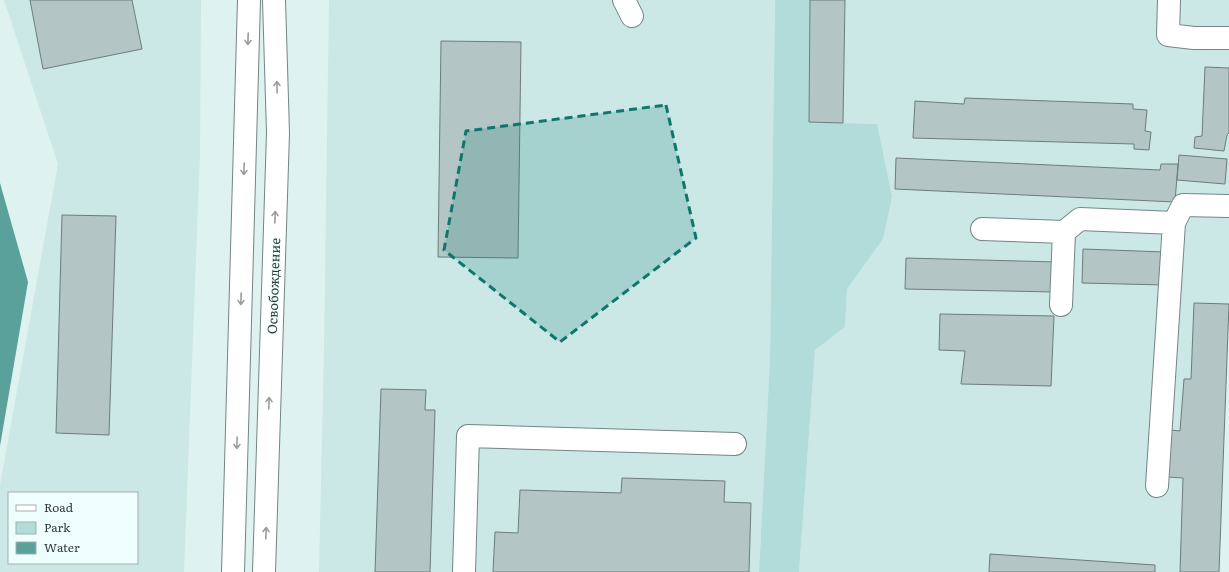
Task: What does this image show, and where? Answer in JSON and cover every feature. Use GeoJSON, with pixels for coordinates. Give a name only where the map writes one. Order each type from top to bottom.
{"type":"FeatureCollection","features":[{"type":"Feature","properties":{"kind":"street"},"geometry":{"type":"LineString","coordinates":[[233,572],[249,0]]}},
{"type":"Feature","properties":{"kind":"street","name":"Освобождение"},"geometry":{"type":"LineString","coordinates":[[264,572],[278,132],[274,0]]}},
{"type":"Feature","properties":{"kind":"street"},"geometry":{"type":"LineString","coordinates":[[1169,0],[1168,35],[1194,38],[1229,38]]}},
{"type":"Feature","properties":{"kind":"street"},"geometry":{"type":"LineString","coordinates":[[1157,486],[1174,223],[1183,205],[1229,206]]}},
{"type":"Feature","properties":{"kind":"street"},"geometry":{"type":"LineString","coordinates":[[982,229],[1064,232],[1080,219],[1174,223]]}},
{"type":"Feature","properties":{"kind":"street"},"geometry":{"type":"LineString","coordinates":[[1061,305],[1064,232]]}},
{"type":"Feature","properties":{"kind":"street"},"geometry":{"type":"LineString","coordinates":[[464,572],[468,436],[735,444]]}},
{"type":"Feature","properties":{"kind":"highlighted area"},"geometry":{"type":"Polygon","coordinates":[[[666,105],[696,238],[560,342],[444,250],[466,131],[666,105]]]}},
{"type":"Feature","properties":{"kind":"shaded area"},"geometry":{"type":"Polygon","coordinates":[[[4,0],[201,0],[200,153],[184,572],[0,572],[0,485],[58,164],[4,0]]]}},
{"type":"Feature","properties":{"kind":"shaded area"},"geometry":{"type":"Polygon","coordinates":[[[329,0],[775,0],[770,359],[759,572],[319,572],[329,0]]]}},
{"type":"Feature","properties":{"kind":"shaded area"},"geometry":{"type":"Polygon","coordinates":[[[845,0],[1229,0],[1229,292],[1219,572],[799,572],[815,350],[845,327],[847,289],[883,239],[877,124],[843,123],[845,0]]]}},
{"type":"Feature","properties":{"kind":"green space"},"geometry":{"type":"Polygon","coordinates":[[[775,0],[810,0],[809,122],[877,124],[892,197],[883,239],[847,289],[845,327],[815,350],[799,572],[759,572],[770,359],[775,0]]]}},
{"type":"Feature","properties":{"kind":"water"},"geometry":{"type":"Polygon","coordinates":[[[0,183],[28,282],[0,446],[0,183]]]}},
{"type":"Feature","properties":{"kind":"building"},"geometry":{"type":"Polygon","coordinates":[[[30,0],[132,0],[142,49],[43,69],[30,0]]]}},
{"type":"Feature","properties":{"kind":"building"},"geometry":{"type":"Polygon","coordinates":[[[810,0],[845,0],[843,123],[809,122],[810,0]]]}},
{"type":"Feature","properties":{"kind":"building"},"geometry":{"type":"Polygon","coordinates":[[[441,41],[521,42],[518,258],[438,257],[441,41]]]}},
{"type":"Feature","properties":{"kind":"building"},"geometry":{"type":"Polygon","coordinates":[[[1205,67],[1229,68],[1229,133],[1227,135],[1224,151],[1194,148],[1195,137],[1202,136],[1205,67]]]}},
{"type":"Feature","properties":{"kind":"building"},"geometry":{"type":"Polygon","coordinates":[[[965,98],[1133,104],[1133,109],[1147,110],[1145,131],[1151,132],[1149,150],[1134,149],[1134,144],[913,138],[915,101],[964,104],[965,98]]]}},
{"type":"Feature","properties":{"kind":"building"},"geometry":{"type":"Polygon","coordinates":[[[1179,155],[1227,159],[1225,184],[1177,180],[1179,155]]]}},
{"type":"Feature","properties":{"kind":"building"},"geometry":{"type":"Polygon","coordinates":[[[896,158],[1160,170],[1161,164],[1178,164],[1175,202],[895,189],[896,158]]]}},
{"type":"Feature","properties":{"kind":"building"},"geometry":{"type":"Polygon","coordinates":[[[62,215],[116,216],[109,435],[56,433],[62,215]]]}},
{"type":"Feature","properties":{"kind":"building"},"geometry":{"type":"Polygon","coordinates":[[[1083,249],[1165,252],[1164,285],[1082,283],[1083,249]]]}},
{"type":"Feature","properties":{"kind":"building"},"geometry":{"type":"Polygon","coordinates":[[[906,258],[1057,262],[1054,292],[905,289],[906,258]]]}},
{"type":"Feature","properties":{"kind":"building"},"geometry":{"type":"Polygon","coordinates":[[[1194,303],[1229,304],[1219,572],[1180,572],[1183,478],[1168,477],[1171,430],[1180,431],[1184,379],[1191,379],[1194,303]]]}},
{"type":"Feature","properties":{"kind":"building"},"geometry":{"type":"Polygon","coordinates":[[[940,314],[1054,316],[1051,386],[961,384],[965,351],[939,350],[940,314]]]}},
{"type":"Feature","properties":{"kind":"building"},"geometry":{"type":"Polygon","coordinates":[[[381,389],[426,390],[425,410],[435,410],[430,572],[375,572],[381,389]]]}},
{"type":"Feature","properties":{"kind":"building"},"geometry":{"type":"Polygon","coordinates":[[[622,478],[725,481],[724,502],[751,503],[749,572],[493,572],[495,532],[518,533],[520,490],[621,493],[622,478]]]}},
{"type":"Feature","properties":{"kind":"building"},"geometry":{"type":"Polygon","coordinates":[[[990,554],[1155,565],[1155,572],[989,572],[990,554]]]}}]}
